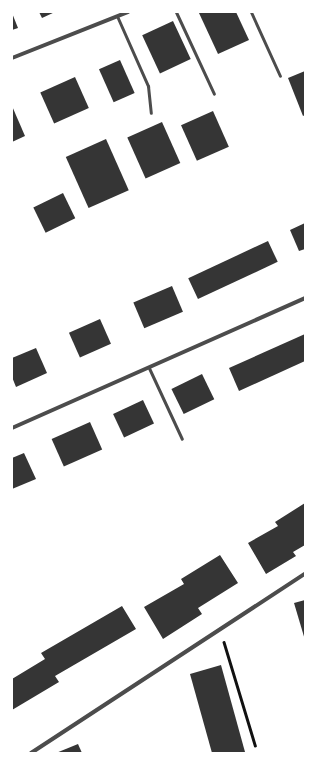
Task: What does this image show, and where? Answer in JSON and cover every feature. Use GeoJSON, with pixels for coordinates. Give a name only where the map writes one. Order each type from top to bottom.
{"type":"FeatureCollection","features":[{"type":"Feature","properties":{"kind":"street"},"geometry":{"type":"LineString","coordinates":[[12,58],[128,12]]}},
{"type":"Feature","properties":{"kind":"street"},"geometry":{"type":"LineString","coordinates":[[12,428],[305,298]]}},
{"type":"Feature","properties":{"kind":"street"},"geometry":{"type":"LineString","coordinates":[[31,753],[220,628],[305,574]]}},
{"type":"Feature","properties":{"kind":"lane"},"geometry":{"type":"LineString","coordinates":[[176,12],[214,94]]}},
{"type":"Feature","properties":{"kind":"lane"},"geometry":{"type":"LineString","coordinates":[[251,12],[280,76]]}},
{"type":"Feature","properties":{"kind":"lane"},"geometry":{"type":"LineString","coordinates":[[117,16],[148,86],[152,113]]}},
{"type":"Feature","properties":{"kind":"lane"},"geometry":{"type":"LineString","coordinates":[[149,368],[182,439]]}},
{"type":"Feature","properties":{"kind":"path"},"geometry":{"type":"LineString","coordinates":[[220,628],[256,745]]}},
{"type":"Feature","properties":{"kind":"building"},"geometry":{"type":"Polygon","coordinates":[[[39,12],[55,12],[42,18],[39,12]]]}},
{"type":"Feature","properties":{"kind":"building"},"geometry":{"type":"Polygon","coordinates":[[[236,12],[249,40],[218,54],[199,13],[236,12]]]}},
{"type":"Feature","properties":{"kind":"building"},"geometry":{"type":"Polygon","coordinates":[[[12,13],[18,28],[12,30],[12,13]]]}},
{"type":"Feature","properties":{"kind":"building"},"geometry":{"type":"Polygon","coordinates":[[[173,21],[191,59],[160,73],[142,35],[173,21]]]}},
{"type":"Feature","properties":{"kind":"building"},"geometry":{"type":"Polygon","coordinates":[[[120,60],[135,93],[114,102],[99,69],[120,60]]]}},
{"type":"Feature","properties":{"kind":"building"},"geometry":{"type":"Polygon","coordinates":[[[305,71],[305,115],[303,116],[288,78],[305,71]]]}},
{"type":"Feature","properties":{"kind":"building"},"geometry":{"type":"Polygon","coordinates":[[[75,77],[89,108],[54,124],[40,92],[75,77]]]}},
{"type":"Feature","properties":{"kind":"building"},"geometry":{"type":"Polygon","coordinates":[[[12,106],[25,136],[12,142],[12,106]]]}},
{"type":"Feature","properties":{"kind":"building"},"geometry":{"type":"Polygon","coordinates":[[[213,111],[229,147],[197,161],[181,125],[213,111]]]}},
{"type":"Feature","properties":{"kind":"building"},"geometry":{"type":"Polygon","coordinates":[[[162,122],[180,163],[146,179],[127,137],[162,122]]]}},
{"type":"Feature","properties":{"kind":"building"},"geometry":{"type":"Polygon","coordinates":[[[106,139],[129,190],[89,208],[66,157],[106,139]]]}},
{"type":"Feature","properties":{"kind":"building"},"geometry":{"type":"Polygon","coordinates":[[[63,193],[75,218],[46,233],[33,207],[63,193]]]}},
{"type":"Feature","properties":{"kind":"building"},"geometry":{"type":"Polygon","coordinates":[[[305,223],[305,249],[299,251],[290,230],[305,223]]]}},
{"type":"Feature","properties":{"kind":"building"},"geometry":{"type":"Polygon","coordinates":[[[268,241],[278,262],[198,299],[188,278],[268,241]]]}},
{"type":"Feature","properties":{"kind":"building"},"geometry":{"type":"Polygon","coordinates":[[[172,286],[183,312],[144,328],[133,302],[172,286]]]}},
{"type":"Feature","properties":{"kind":"building"},"geometry":{"type":"Polygon","coordinates":[[[100,319],[111,344],[80,357],[69,333],[100,319]]]}},
{"type":"Feature","properties":{"kind":"building"},"geometry":{"type":"Polygon","coordinates":[[[305,334],[305,361],[239,391],[229,368],[305,334]]]}},
{"type":"Feature","properties":{"kind":"building"},"geometry":{"type":"Polygon","coordinates":[[[36,348],[47,373],[16,387],[12,377],[12,358],[36,348]]]}},
{"type":"Feature","properties":{"kind":"building"},"geometry":{"type":"Polygon","coordinates":[[[202,374],[214,399],[184,414],[171,389],[202,374]]]}},
{"type":"Feature","properties":{"kind":"building"},"geometry":{"type":"Polygon","coordinates":[[[143,400],[154,424],[124,438],[113,414],[143,400]]]}},
{"type":"Feature","properties":{"kind":"building"},"geometry":{"type":"Polygon","coordinates":[[[90,422],[102,449],[64,466],[52,439],[90,422]]]}},
{"type":"Feature","properties":{"kind":"building"},"geometry":{"type":"Polygon","coordinates":[[[24,453],[36,479],[12,489],[12,458],[24,453]]]}},
{"type":"Feature","properties":{"kind":"building"},"geometry":{"type":"Polygon","coordinates":[[[305,503],[305,545],[293,552],[296,556],[266,574],[248,543],[278,526],[275,522],[305,503]]]}},
{"type":"Feature","properties":{"kind":"building"},"geometry":{"type":"Polygon","coordinates":[[[220,555],[238,583],[198,608],[202,614],[163,639],[144,607],[184,584],[181,579],[220,555]]]}},
{"type":"Feature","properties":{"kind":"building"},"geometry":{"type":"Polygon","coordinates":[[[305,600],[305,640],[294,603],[305,600]]]}},
{"type":"Feature","properties":{"kind":"building"},"geometry":{"type":"Polygon","coordinates":[[[122,606],[136,629],[55,676],[59,682],[12,710],[12,679],[45,659],[41,653],[122,606]]]}},
{"type":"Feature","properties":{"kind":"building"},"geometry":{"type":"Polygon","coordinates":[[[221,665],[245,752],[212,753],[190,674],[221,665]]]}},
{"type":"Feature","properties":{"kind":"building"},"geometry":{"type":"Polygon","coordinates":[[[78,744],[82,753],[56,753],[78,744]]]}}]}
